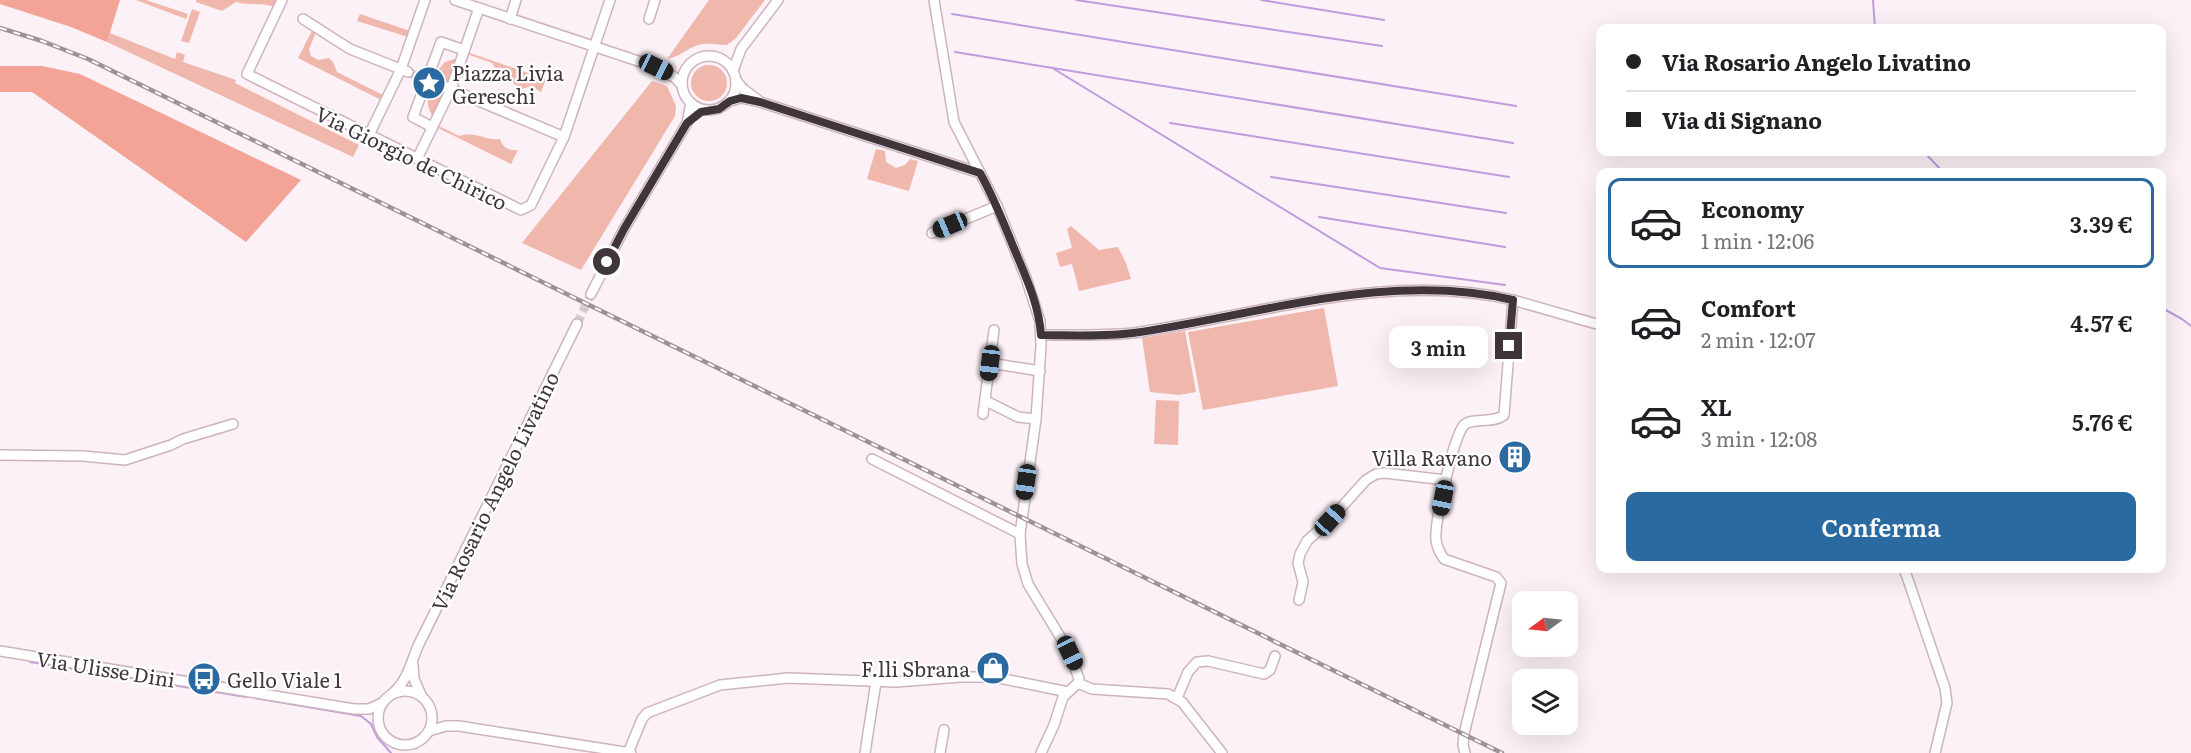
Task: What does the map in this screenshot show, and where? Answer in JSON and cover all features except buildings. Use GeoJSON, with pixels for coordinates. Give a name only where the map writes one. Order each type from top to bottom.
{"type":"FeatureCollection","features":[{"type":"Feature","properties":{"kind":"street","name":"Via Giorgio de Chirico"},"geometry":{"type":"LineString","coordinates":[[282,0],[247,74],[518,209],[525,210],[531,205],[564,137],[610,0]]}},
{"type":"Feature","properties":{"kind":"street"},"geometry":{"type":"LineString","coordinates":[[369,135],[405,71],[425,0]]}},
{"type":"Feature","properties":{"kind":"street"},"geometry":{"type":"LineString","coordinates":[[455,0],[656,67],[674,76],[682,85],[691,103],[705,110],[719,109],[730,101],[741,98],[760,102],[980,173]]}},
{"type":"Feature","properties":{"kind":"street"},"geometry":{"type":"LineString","coordinates":[[510,19],[516,0]]}},
{"type":"Feature","properties":{"kind":"street"},"geometry":{"type":"LineString","coordinates":[[649,19],[655,0]]}},
{"type":"Feature","properties":{"kind":"street"},"geometry":{"type":"LineString","coordinates":[[730,101],[735,91],[735,75],[741,49],[778,0]]}},
{"type":"Feature","properties":{"kind":"street"},"geometry":{"type":"LineString","coordinates":[[934,0],[954,122],[997,206],[1033,297],[1040,321],[1040,371],[1036,419],[1020,534],[1024,574],[1070,653],[1079,677],[1078,683],[1063,697],[1054,725],[1041,753]]}},
{"type":"Feature","properties":{"kind":"street"},"geometry":{"type":"LineString","coordinates":[[417,159],[450,89],[479,8]]}},
{"type":"Feature","properties":{"kind":"street"},"geometry":{"type":"LineString","coordinates":[[303,19],[350,49],[405,71]]}},
{"type":"Feature","properties":{"kind":"street"},"geometry":{"type":"LineString","coordinates":[[432,127],[413,117],[441,42],[464,50]]}},
{"type":"Feature","properties":{"kind":"street"},"geometry":{"type":"LineString","coordinates":[[682,85],[689,66],[702,57],[719,58],[741,49]]}},
{"type":"Feature","properties":{"kind":"street"},"geometry":{"type":"LineString","coordinates":[[719,58],[730,66],[743,89],[760,102]]}},
{"type":"Feature","properties":{"kind":"street"},"geometry":{"type":"LineString","coordinates":[[656,67],[689,66]]}},
{"type":"Feature","properties":{"kind":"street"},"geometry":{"type":"LineString","coordinates":[[427,79],[564,137]]}},
{"type":"Feature","properties":{"kind":"street"},"geometry":{"type":"LineString","coordinates":[[591,294],[624,229],[687,123],[691,103]]}},
{"type":"Feature","properties":{"kind":"street"},"geometry":{"type":"LineString","coordinates":[[687,123],[705,110]]}},
{"type":"Feature","properties":{"kind":"street"},"geometry":{"type":"LineString","coordinates":[[933,233],[997,206]]}},
{"type":"Feature","properties":{"kind":"street"},"geometry":{"type":"LineString","coordinates":[[1041,335],[1125,333],[1321,299],[1374,293],[1461,290],[1513,300],[1596,324]]}},
{"type":"Feature","properties":{"kind":"street"},"geometry":{"type":"LineString","coordinates":[[1465,753],[1463,739],[1466,723],[1502,584],[1496,577],[1444,560],[1440,554],[1436,533],[1446,480],[1458,437],[1466,423],[1491,420],[1504,415],[1513,300]]}},
{"type":"Feature","properties":{"kind":"street","name":"Via Rosario Angelo Livatino"},"geometry":{"type":"LineString","coordinates":[[393,693],[402,686],[425,630],[577,324]]}},
{"type":"Feature","properties":{"kind":"street"},"geometry":{"type":"LineString","coordinates":[[984,414],[994,330]]}},
{"type":"Feature","properties":{"kind":"street"},"geometry":{"type":"LineString","coordinates":[[990,363],[1040,371]]}},
{"type":"Feature","properties":{"kind":"street"},"geometry":{"type":"LineString","coordinates":[[986,401],[1018,417],[1036,419]]}},
{"type":"Feature","properties":{"kind":"street"},"geometry":{"type":"LineString","coordinates":[[0,455],[83,456],[125,460],[233,424]]}},
{"type":"Feature","properties":{"kind":"street"},"geometry":{"type":"LineString","coordinates":[[872,459],[1020,534]]}},
{"type":"Feature","properties":{"kind":"street"},"geometry":{"type":"LineString","coordinates":[[1299,600],[1303,582],[1298,563],[1299,554],[1307,540],[1330,520],[1366,480],[1376,474],[1385,473],[1446,480]]}},
{"type":"Feature","properties":{"kind":"street"},"geometry":{"type":"LineString","coordinates":[[1906,573],[1945,688],[1947,703],[1935,753]]}},
{"type":"Feature","properties":{"kind":"street","name":"Via Ulisse Dini"},"geometry":{"type":"LineString","coordinates":[[0,651],[354,708]]}},
{"type":"Feature","properties":{"kind":"street"},"geometry":{"type":"LineString","coordinates":[[1177,698],[1188,672],[1197,662],[1208,661],[1264,674],[1269,670],[1275,656]]}},
{"type":"Feature","properties":{"kind":"street"},"geometry":{"type":"LineString","coordinates":[[413,659],[414,679],[422,697],[432,713],[445,722],[630,753],[642,719],[647,712],[720,685],[788,678],[876,682],[994,677],[1068,692]]}},
{"type":"Feature","properties":{"kind":"street"},"geometry":{"type":"LineString","coordinates":[[865,753],[876,682]]}},
{"type":"Feature","properties":{"kind":"street"},"geometry":{"type":"LineString","coordinates":[[1078,683],[1092,689],[1168,694],[1177,698],[1222,753]]}},
{"type":"Feature","properties":{"kind":"street"},"geometry":{"type":"LineString","coordinates":[[354,708],[369,709],[382,703],[393,693],[407,691],[422,697]]}},
{"type":"Feature","properties":{"kind":"street"},"geometry":{"type":"LineString","coordinates":[[379,726],[378,717],[382,703]]}},
{"type":"Feature","properties":{"kind":"street"},"geometry":{"type":"LineString","coordinates":[[354,708],[369,714],[389,740],[405,745],[421,740],[429,731],[432,713]]}},
{"type":"Feature","properties":{"kind":"street"},"geometry":{"type":"LineString","coordinates":[[429,731],[446,726],[459,726]]}},
{"type":"Feature","properties":{"kind":"street"},"geometry":{"type":"LineString","coordinates":[[940,753],[944,730]]}},
{"type":"Feature","properties":{"kind":"shaded area"},"geometry":{"type":"Polygon","coordinates":[[[0,0],[120,0],[107,42],[71,27],[0,4],[0,0]]]}},
{"type":"Feature","properties":{"kind":"shaded area"},"geometry":{"type":"Polygon","coordinates":[[[136,0],[146,0],[188,14],[186,19],[136,0]]]}},
{"type":"Feature","properties":{"kind":"shaded area"},"geometry":{"type":"Polygon","coordinates":[[[196,0],[276,0],[274,7],[236,2],[222,11],[196,2],[196,0]]]}},
{"type":"Feature","properties":{"kind":"shaded area"},"geometry":{"type":"Polygon","coordinates":[[[709,0],[765,0],[736,38],[727,45],[698,45],[676,57],[667,59],[709,0]]]}},
{"type":"Feature","properties":{"kind":"shaded area"},"geometry":{"type":"Polygon","coordinates":[[[192,9],[200,12],[189,43],[181,41],[192,9]]]}},
{"type":"Feature","properties":{"kind":"shaded area"},"geometry":{"type":"Polygon","coordinates":[[[360,14],[410,31],[408,37],[357,21],[360,14]]]}},
{"type":"Feature","properties":{"kind":"shaded area"},"geometry":{"type":"Polygon","coordinates":[[[310,26],[317,30],[309,49],[311,56],[318,60],[329,58],[337,72],[383,95],[381,100],[298,58],[312,31],[310,26]]]}},
{"type":"Feature","properties":{"kind":"shaded area"},"geometry":{"type":"Polygon","coordinates":[[[110,33],[175,59],[177,52],[185,55],[183,62],[236,80],[235,83],[359,145],[353,157],[107,42],[110,33]]]}},
{"type":"Feature","properties":{"kind":"shaded area"},"geometry":{"type":"Polygon","coordinates":[[[467,52],[546,79],[541,92],[531,86],[522,89],[512,80],[500,75],[492,63],[467,54],[467,52]]]}},
{"type":"Feature","properties":{"kind":"shaded area"},"geometry":{"type":"Polygon","coordinates":[[[460,57],[450,80],[445,82],[432,77],[445,62],[460,57]]]}},
{"type":"Feature","properties":{"kind":"shaded area"},"geometry":{"type":"Polygon","coordinates":[[[709,65],[722,70],[727,83],[722,96],[709,101],[696,96],[691,83],[696,70],[709,65]]]}},
{"type":"Feature","properties":{"kind":"shaded area"},"geometry":{"type":"Polygon","coordinates":[[[0,66],[42,66],[80,74],[301,180],[246,242],[32,92],[0,92],[0,66]]]}},
{"type":"Feature","properties":{"kind":"shaded area"},"geometry":{"type":"Polygon","coordinates":[[[652,81],[667,86],[676,106],[675,116],[581,270],[522,243],[652,81]]]}},
{"type":"Feature","properties":{"kind":"shaded area"},"geometry":{"type":"Polygon","coordinates":[[[428,84],[443,87],[444,95],[434,119],[428,102],[428,84]]]}},
{"type":"Feature","properties":{"kind":"shaded area"},"geometry":{"type":"Polygon","coordinates":[[[437,125],[459,136],[471,135],[500,139],[506,148],[518,150],[511,164],[436,127],[437,125]]]}},
{"type":"Feature","properties":{"kind":"shaded area"},"geometry":{"type":"Polygon","coordinates":[[[876,149],[885,151],[886,162],[896,168],[905,165],[910,159],[918,161],[909,191],[867,179],[876,149]]]}},
{"type":"Feature","properties":{"kind":"shaded area"},"geometry":{"type":"Polygon","coordinates":[[[1071,226],[1099,250],[1118,247],[1131,279],[1079,291],[1072,264],[1060,267],[1056,253],[1072,248],[1067,229],[1071,226]]]}},
{"type":"Feature","properties":{"kind":"shaded area"},"geometry":{"type":"Polygon","coordinates":[[[1324,308],[1338,386],[1203,410],[1188,332],[1324,308]]]}},
{"type":"Feature","properties":{"kind":"shaded area"},"geometry":{"type":"Polygon","coordinates":[[[1185,331],[1196,392],[1179,395],[1150,392],[1142,338],[1185,331]]]}},
{"type":"Feature","properties":{"kind":"shaded area"},"geometry":{"type":"Polygon","coordinates":[[[1156,400],[1179,401],[1178,445],[1154,444],[1156,400]]]}},
{"type":"Feature","properties":{"kind":"waterway"},"geometry":{"type":"LineString","coordinates":[[1076,0],[1382,46]]}},
{"type":"Feature","properties":{"kind":"waterway"},"geometry":{"type":"LineString","coordinates":[[1261,0],[1384,20]]}},
{"type":"Feature","properties":{"kind":"waterway"},"geometry":{"type":"LineString","coordinates":[[1873,0],[1875,24]]}},
{"type":"Feature","properties":{"kind":"waterway"},"geometry":{"type":"LineString","coordinates":[[952,14],[1516,106]]}},
{"type":"Feature","properties":{"kind":"waterway"},"geometry":{"type":"LineString","coordinates":[[955,52],[1513,143]]}},
{"type":"Feature","properties":{"kind":"waterway"},"geometry":{"type":"LineString","coordinates":[[1054,69],[1380,268],[1505,285]]}},
{"type":"Feature","properties":{"kind":"waterway"},"geometry":{"type":"LineString","coordinates":[[1170,123],[1509,177]]}},
{"type":"Feature","properties":{"kind":"waterway"},"geometry":{"type":"LineString","coordinates":[[1928,156],[1939,168]]}},
{"type":"Feature","properties":{"kind":"waterway"},"geometry":{"type":"LineString","coordinates":[[1271,177],[1506,213]]}},
{"type":"Feature","properties":{"kind":"waterway"},"geometry":{"type":"LineString","coordinates":[[1319,217],[1505,247]]}},
{"type":"Feature","properties":{"kind":"waterway"},"geometry":{"type":"LineString","coordinates":[[2166,310],[2191,326]]}},
{"type":"Feature","properties":{"kind":"waterway"},"geometry":{"type":"LineString","coordinates":[[30,662],[246,697]]}},
{"type":"Feature","properties":{"kind":"waterway"},"geometry":{"type":"LineString","coordinates":[[255,698],[361,716],[371,724],[377,737],[391,753]]}},
{"type":"Feature","properties":{"kind":"tunnel"},"geometry":{"type":"LineString","coordinates":[[408,72],[419,77]]}},
{"type":"Feature","properties":{"kind":"tunnel"},"geometry":{"type":"LineString","coordinates":[[577,324],[591,294]]}},
{"type":"Feature","properties":{"kind":"railway"},"geometry":{"type":"LineString","coordinates":[[0,28],[88,59],[1502,753]]}},
{"type":"Feature","properties":{"kind":"place","name":"Piazza Livia Gereschi"},"geometry":{"type":"Point","coordinates":[429,83]}},
{"type":"Feature","properties":{"kind":"place","name":"Villa Ravano"},"geometry":{"type":"Point","coordinates":[1515,457]}},
{"type":"Feature","properties":{"kind":"place","name":"F.lli Sbrana"},"geometry":{"type":"Point","coordinates":[993,668]}},
{"type":"Feature","properties":{"kind":"place","name":"Gello Viale 1"},"geometry":{"type":"Point","coordinates":[204,679]}},
{"type":"Feature","properties":{"kind":"route"},"geometry":{"type":"LineString","coordinates":[[607,262],[687,123],[705,110],[719,109],[730,101],[741,98],[760,102],[980,173],[997,206],[1026,278],[1040,321],[1041,335],[1136,332],[1321,299],[1374,293],[1461,290],[1513,300],[1509,346]]}}]}
